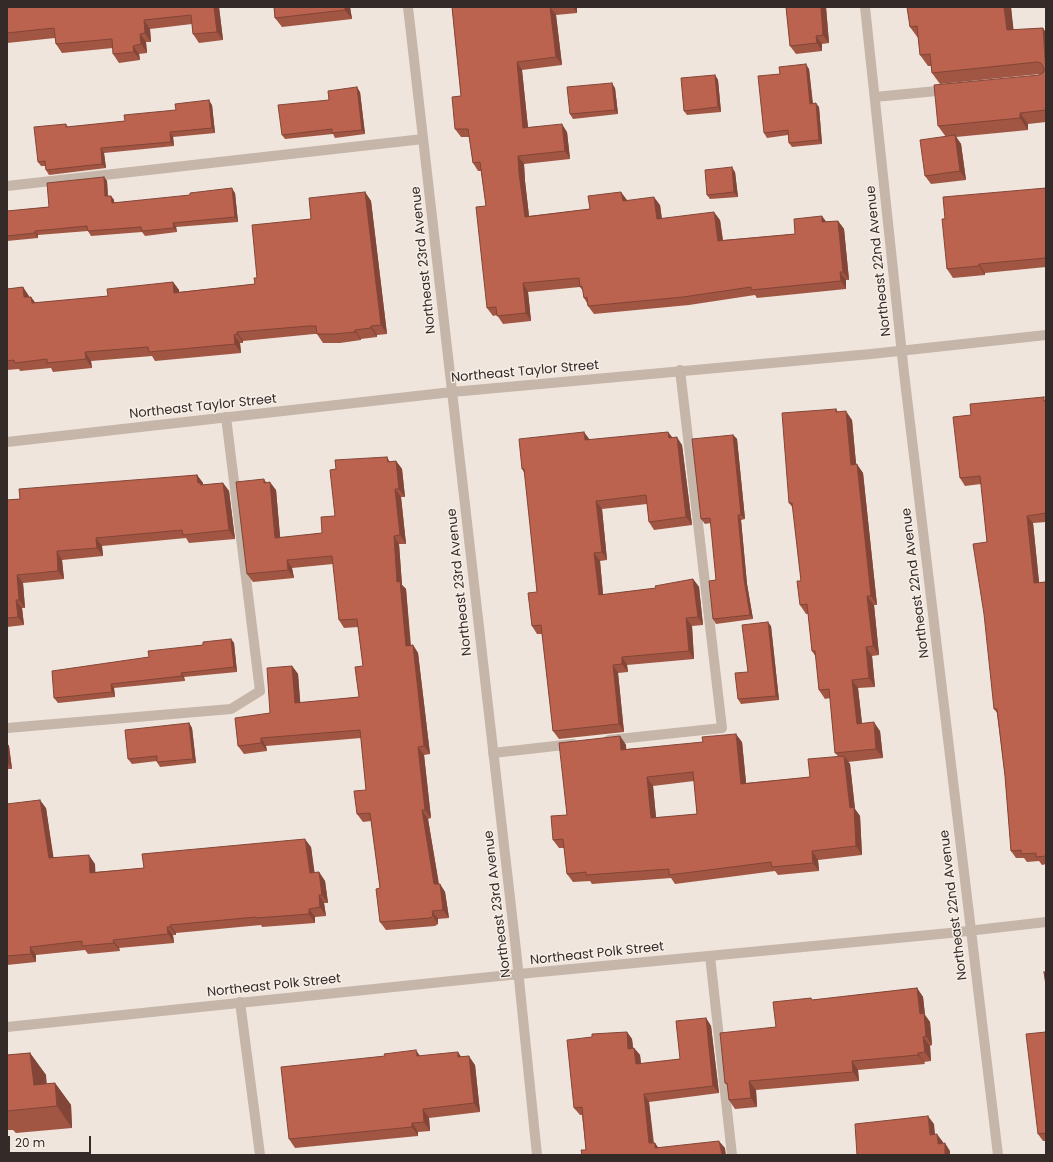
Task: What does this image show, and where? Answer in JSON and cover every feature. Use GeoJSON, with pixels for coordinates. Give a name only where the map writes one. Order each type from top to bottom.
{"type":"FeatureCollection","features":[{"type":"Feature","properties":{"kind":"street","name":"Northeast 23rd Avenue"},"geometry":{"type":"LineString","coordinates":[[408,7],[519,974],[537,1155]]}},
{"type":"Feature","properties":{"kind":"street","name":"Northeast 22nd Avenue"},"geometry":{"type":"LineString","coordinates":[[865,7],[902,350],[998,1155]]}},
{"type":"Feature","properties":{"kind":"street"},"geometry":{"type":"LineString","coordinates":[[875,97],[960,89]]}},
{"type":"Feature","properties":{"kind":"street"},"geometry":{"type":"LineString","coordinates":[[7,186],[423,139]]}},
{"type":"Feature","properties":{"kind":"street","name":"Northeast Taylor Street"},"geometry":{"type":"LineString","coordinates":[[7,442],[452,392],[1046,335]]}},
{"type":"Feature","properties":{"kind":"street"},"geometry":{"type":"LineString","coordinates":[[598,742],[722,728],[680,370]]}},
{"type":"Feature","properties":{"kind":"street"},"geometry":{"type":"LineString","coordinates":[[7,728],[232,709],[260,691],[226,418]]}},
{"type":"Feature","properties":{"kind":"street"},"geometry":{"type":"LineString","coordinates":[[493,753],[583,743]]}},
{"type":"Feature","properties":{"kind":"street","name":"Northeast Polk Street"},"geometry":{"type":"LineString","coordinates":[[7,1027],[240,1002],[1046,922]]}},
{"type":"Feature","properties":{"kind":"street"},"geometry":{"type":"LineString","coordinates":[[710,956],[732,1155]]}},
{"type":"Feature","properties":{"kind":"street"},"geometry":{"type":"LineString","coordinates":[[240,1002],[260,1155]]}},
{"type":"Feature","properties":{"kind":"building"},"geometry":{"type":"Polygon","coordinates":[[[7,7],[214,7],[217,32],[193,34],[191,15],[144,20],[145,33],[140,34],[141,44],[133,46],[134,52],[113,54],[112,39],[56,44],[54,28],[7,33],[7,7]]]}},
{"type":"Feature","properties":{"kind":"building"},"geometry":{"type":"Polygon","coordinates":[[[274,7],[345,7],[345,10],[275,18],[274,7]]]}},
{"type":"Feature","properties":{"kind":"building"},"geometry":{"type":"Polygon","coordinates":[[[452,7],[550,7],[556,57],[517,62],[523,128],[562,124],[565,151],[518,156],[525,217],[590,209],[588,196],[621,192],[623,201],[654,197],[657,219],[714,212],[718,241],[795,234],[794,219],[822,216],[822,222],[838,221],[843,272],[840,272],[841,281],[751,290],[751,287],[683,297],[588,306],[587,297],[584,298],[582,286],[580,287],[579,278],[523,283],[526,313],[497,316],[496,307],[487,308],[476,207],[486,206],[480,162],[473,163],[468,129],[455,129],[452,97],[461,96],[452,7]]]}},
{"type":"Feature","properties":{"kind":"building"},"geometry":{"type":"Polygon","coordinates":[[[786,7],[821,7],[823,35],[816,36],[817,43],[790,46],[786,7]]]}},
{"type":"Feature","properties":{"kind":"building"},"geometry":{"type":"Polygon","coordinates":[[[907,7],[1004,7],[1007,30],[1043,28],[1046,72],[1046,110],[1020,113],[1020,118],[938,126],[934,85],[1039,75],[1044,72],[1044,68],[1041,63],[1037,62],[932,73],[930,54],[920,55],[917,26],[910,27],[907,7]]]}},
{"type":"Feature","properties":{"kind":"building"},"geometry":{"type":"Polygon","coordinates":[[[806,64],[810,104],[816,103],[819,140],[789,143],[788,130],[764,133],[758,76],[780,74],[779,67],[806,64]]]}},
{"type":"Feature","properties":{"kind":"building"},"geometry":{"type":"Polygon","coordinates":[[[715,75],[718,107],[684,111],[681,78],[715,75]]]}},
{"type":"Feature","properties":{"kind":"building"},"geometry":{"type":"Polygon","coordinates":[[[612,83],[615,110],[570,114],[567,87],[612,83]]]}},
{"type":"Feature","properties":{"kind":"building"},"geometry":{"type":"Polygon","coordinates":[[[357,87],[362,130],[332,133],[332,129],[282,135],[278,105],[329,100],[328,91],[357,87]]]}},
{"type":"Feature","properties":{"kind":"building"},"geometry":{"type":"Polygon","coordinates":[[[209,100],[212,128],[170,132],[171,142],[101,148],[102,164],[46,170],[45,161],[38,162],[34,127],[66,124],[66,127],[125,121],[124,115],[176,110],[175,104],[209,100]]]}},
{"type":"Feature","properties":{"kind":"building"},"geometry":{"type":"Polygon","coordinates":[[[955,135],[960,171],[925,176],[920,140],[955,135]]]}},
{"type":"Feature","properties":{"kind":"building"},"geometry":{"type":"Polygon","coordinates":[[[732,167],[734,192],[707,195],[705,170],[732,167]]]}},
{"type":"Feature","properties":{"kind":"building"},"geometry":{"type":"Polygon","coordinates":[[[104,177],[105,196],[111,196],[112,203],[190,195],[190,193],[232,188],[235,217],[173,223],[174,228],[142,231],[141,227],[88,231],[87,226],[35,231],[35,233],[7,236],[7,211],[49,207],[47,183],[104,177]]]}},
{"type":"Feature","properties":{"kind":"building"},"geometry":{"type":"Polygon","coordinates":[[[1046,188],[1046,258],[979,264],[979,266],[947,269],[942,219],[945,219],[943,197],[1046,188]]]}},
{"type":"Feature","properties":{"kind":"building"},"geometry":{"type":"Polygon","coordinates":[[[365,192],[381,325],[355,330],[355,332],[334,334],[317,334],[316,326],[237,332],[237,334],[234,335],[235,344],[149,352],[148,347],[85,352],[86,359],[47,363],[47,359],[15,363],[14,360],[7,361],[7,289],[23,287],[24,297],[31,297],[32,303],[108,296],[107,289],[173,282],[174,293],[255,284],[254,278],[257,278],[252,225],[311,219],[309,198],[365,192]]]}},
{"type":"Feature","properties":{"kind":"building"},"geometry":{"type":"Polygon","coordinates":[[[1044,397],[1044,401],[1046,401],[1046,513],[1027,516],[1034,583],[1046,582],[1046,856],[1036,857],[1036,853],[1021,854],[1021,850],[1011,851],[1005,776],[997,709],[994,709],[984,614],[973,544],[987,542],[980,476],[960,478],[953,417],[971,415],[970,404],[1044,397]]]}},
{"type":"Feature","properties":{"kind":"building"},"geometry":{"type":"Polygon","coordinates":[[[836,409],[836,412],[846,411],[851,465],[857,464],[871,596],[867,596],[873,646],[866,647],[869,678],[852,680],[857,724],[874,722],[876,749],[835,753],[829,689],[819,690],[815,651],[812,651],[807,604],[800,605],[797,581],[801,581],[792,503],[789,503],[782,413],[836,409]]]}},
{"type":"Feature","properties":{"kind":"building"},"geometry":{"type":"Polygon","coordinates":[[[584,432],[585,440],[668,432],[669,438],[677,437],[686,517],[649,522],[646,495],[596,501],[602,552],[594,553],[599,595],[656,588],[655,586],[693,579],[698,617],[686,618],[689,651],[622,657],[622,664],[613,665],[619,724],[553,731],[541,625],[532,626],[528,593],[537,592],[524,469],[522,469],[519,439],[584,432]]]}},
{"type":"Feature","properties":{"kind":"building"},"geometry":{"type":"Polygon","coordinates":[[[733,435],[741,515],[738,515],[744,579],[750,615],[713,619],[709,581],[716,580],[710,518],[701,519],[692,439],[733,435]]]}},
{"type":"Feature","properties":{"kind":"building"},"geometry":{"type":"Polygon","coordinates":[[[387,457],[388,462],[396,461],[399,489],[395,489],[400,535],[394,536],[397,582],[400,581],[406,646],[413,645],[424,746],[418,747],[425,810],[422,810],[434,884],[440,884],[443,910],[432,911],[433,916],[430,918],[380,922],[376,889],[380,888],[370,813],[357,814],[354,791],[366,790],[360,730],[261,738],[261,743],[238,746],[235,718],[270,713],[267,668],[292,666],[295,703],[359,697],[355,667],[363,666],[357,619],[339,620],[332,556],[287,560],[288,570],[247,574],[236,482],[264,479],[264,483],[270,482],[275,538],[322,533],[321,517],[335,516],[330,470],[336,469],[335,460],[387,457]]]}},
{"type":"Feature","properties":{"kind":"building"},"geometry":{"type":"Polygon","coordinates":[[[197,475],[198,483],[201,485],[223,483],[229,530],[183,535],[182,530],[96,538],[97,548],[57,551],[58,571],[17,575],[19,600],[16,600],[18,617],[7,618],[7,500],[20,499],[19,489],[197,475]]]}},
{"type":"Feature","properties":{"kind":"building"},"geometry":{"type":"Polygon","coordinates":[[[768,622],[776,696],[738,699],[735,673],[748,672],[742,625],[768,622]]]}},
{"type":"Feature","properties":{"kind":"building"},"geometry":{"type":"Polygon","coordinates":[[[231,639],[234,667],[181,673],[182,676],[111,684],[112,692],[54,698],[52,671],[149,657],[148,651],[203,645],[203,642],[231,639]]]}},
{"type":"Feature","properties":{"kind":"building"},"geometry":{"type":"Polygon","coordinates":[[[189,723],[193,759],[157,762],[157,756],[128,759],[125,730],[189,723]]]}},
{"type":"Feature","properties":{"kind":"building"},"geometry":{"type":"Polygon","coordinates":[[[736,734],[741,784],[810,777],[808,759],[844,756],[850,808],[854,807],[856,846],[812,851],[813,863],[772,867],[771,862],[669,875],[669,869],[586,875],[586,872],[567,874],[563,839],[553,840],[551,816],[567,815],[559,743],[620,736],[621,750],[703,742],[702,737],[736,734]],[[693,772],[647,777],[651,818],[697,814],[693,772]]]}},
{"type":"Feature","properties":{"kind":"building"},"geometry":{"type":"Polygon","coordinates":[[[40,800],[49,858],[89,855],[90,873],[144,868],[142,854],[305,839],[310,873],[319,872],[322,895],[319,895],[320,907],[309,909],[309,914],[170,925],[170,927],[167,927],[168,934],[113,940],[114,943],[82,946],[82,941],[30,947],[31,954],[7,956],[7,804],[40,800]]]}},
{"type":"Feature","properties":{"kind":"building"},"geometry":{"type":"Polygon","coordinates":[[[1044,972],[1046,972],[1046,985],[1044,972]]]}},
{"type":"Feature","properties":{"kind":"building"},"geometry":{"type":"Polygon","coordinates":[[[917,988],[920,1014],[924,1013],[926,1036],[923,1037],[925,1052],[918,1053],[918,1055],[852,1061],[853,1072],[749,1081],[751,1098],[729,1100],[727,1083],[725,1083],[720,1033],[776,1027],[773,1002],[811,998],[812,1000],[917,988]]]}},
{"type":"Feature","properties":{"kind":"building"},"geometry":{"type":"Polygon","coordinates":[[[706,1018],[713,1086],[644,1094],[649,1143],[655,1143],[655,1148],[719,1141],[722,1155],[582,1155],[581,1150],[586,1150],[582,1107],[574,1108],[567,1040],[592,1037],[592,1034],[627,1032],[628,1049],[634,1048],[636,1064],[680,1059],[676,1021],[706,1018]]]}},
{"type":"Feature","properties":{"kind":"building"},"geometry":{"type":"Polygon","coordinates":[[[1046,1032],[1046,1133],[1038,1134],[1026,1034],[1046,1032]]]}},
{"type":"Feature","properties":{"kind":"building"},"geometry":{"type":"Polygon","coordinates":[[[416,1050],[417,1056],[458,1052],[458,1057],[469,1056],[474,1103],[423,1109],[424,1122],[412,1123],[412,1127],[289,1139],[281,1067],[385,1056],[384,1054],[416,1050]]]}},
{"type":"Feature","properties":{"kind":"building"},"geometry":{"type":"Polygon","coordinates":[[[30,1053],[34,1085],[55,1083],[57,1106],[7,1111],[7,1055],[30,1053]]]}},
{"type":"Feature","properties":{"kind":"building"},"geometry":{"type":"Polygon","coordinates":[[[928,1116],[930,1135],[937,1134],[938,1144],[945,1143],[945,1155],[857,1155],[855,1124],[928,1116]]]}}]}
